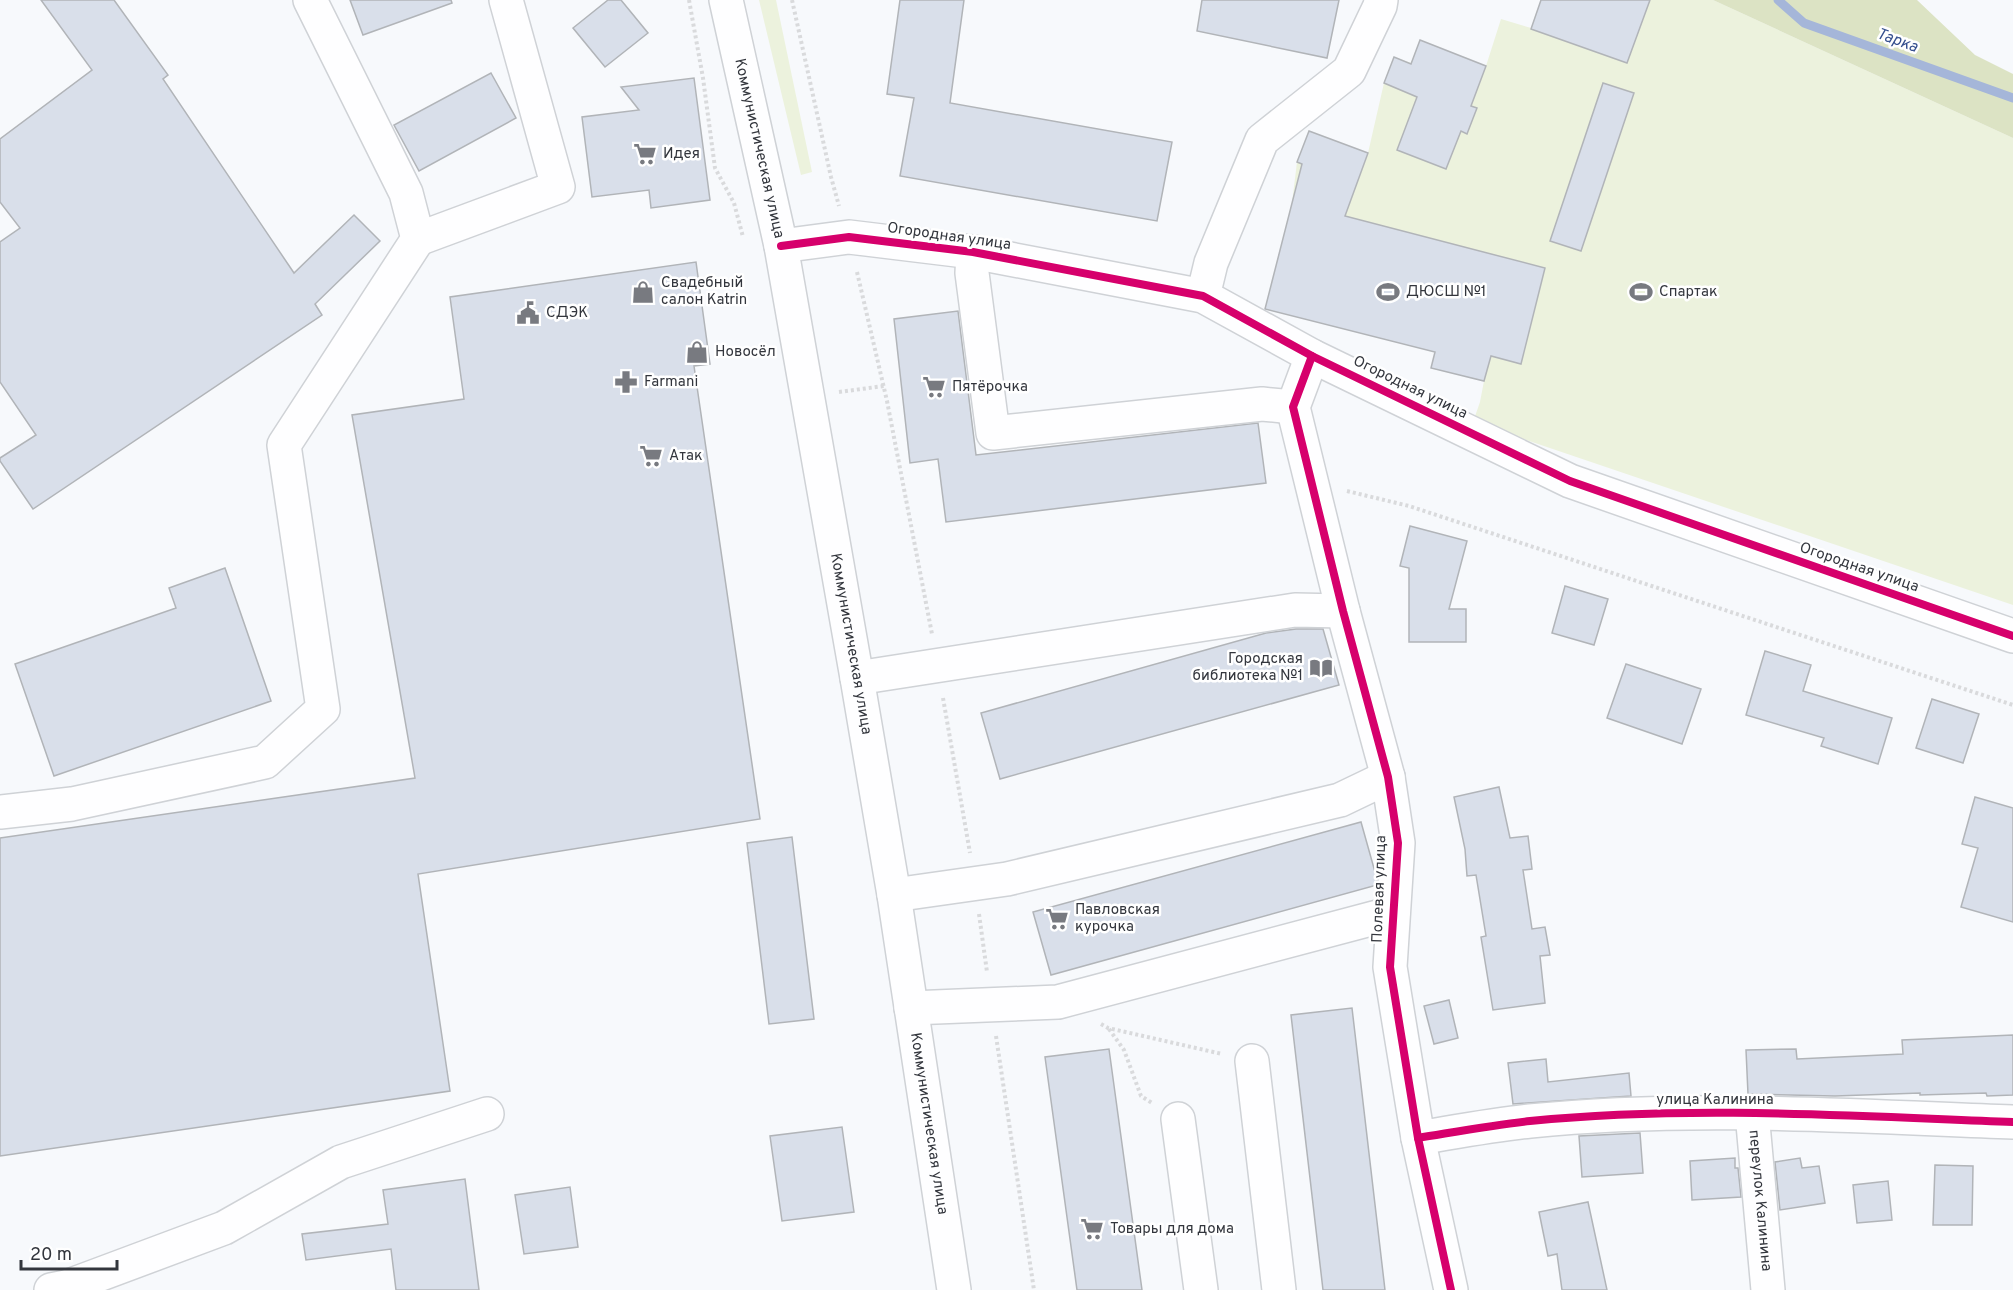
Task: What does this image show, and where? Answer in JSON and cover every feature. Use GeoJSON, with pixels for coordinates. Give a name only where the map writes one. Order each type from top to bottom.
{"type":"FeatureCollection","features":[{"type":"Feature","properties":{"kind":"street"},"geometry":{"type":"LineString","coordinates":[[310,0],[406,193],[418,240]]}},
{"type":"Feature","properties":{"kind":"street"},"geometry":{"type":"LineString","coordinates":[[0,812],[72,804],[265,762],[323,709],[284,445],[418,240],[558,187],[506,0]]}},
{"type":"Feature","properties":{"kind":"street","name":"Коммунистическая улица"},"geometry":{"type":"LineString","coordinates":[[726,0],[781,246],[894,895],[954,1290]]}},
{"type":"Feature","properties":{"kind":"street"},"geometry":{"type":"LineString","coordinates":[[1203,296],[1211,263],[1262,140],[1349,71],[1381,0]]}},
{"type":"Feature","properties":{"kind":"street","name":"Огородная улица"},"geometry":{"type":"LineString","coordinates":[[781,246],[849,237],[973,252],[1203,296],[1312,356],[1570,481],[2013,636]]}},
{"type":"Feature","properties":{"kind":"street"},"geometry":{"type":"LineString","coordinates":[[973,252],[972,273],[993,434],[1262,404],[1293,407],[1312,356]]}},
{"type":"Feature","properties":{"kind":"street","name":"Полевая улица"},"geometry":{"type":"LineString","coordinates":[[1293,407],[1343,611],[1388,777],[1398,843],[1390,968],[1418,1138],[1451,1290]]}},
{"type":"Feature","properties":{"kind":"street"},"geometry":{"type":"LineString","coordinates":[[857,678],[1295,610],[1343,611]]}},
{"type":"Feature","properties":{"kind":"street"},"geometry":{"type":"LineString","coordinates":[[894,895],[1018,877],[1340,800],[1388,777]]}},
{"type":"Feature","properties":{"kind":"street"},"geometry":{"type":"LineString","coordinates":[[911,1008],[1058,1002],[1393,913]]}},
{"type":"Feature","properties":{"kind":"street"},"geometry":{"type":"LineString","coordinates":[[1252,1061],[1280,1290]]}},
{"type":"Feature","properties":{"kind":"street","name":"улица Калинина"},"geometry":{"type":"LineString","coordinates":[[1418,1138],[1533,1121],[1660,1114],[1752,1113],[2013,1122]]}},
{"type":"Feature","properties":{"kind":"street","name":"переулок Калинина"},"geometry":{"type":"LineString","coordinates":[[1752,1113],[1768,1290]]}},
{"type":"Feature","properties":{"kind":"street"},"geometry":{"type":"LineString","coordinates":[[51,1290],[66,1287],[224,1228],[341,1162],[487,1114]]}},
{"type":"Feature","properties":{"kind":"street"},"geometry":{"type":"LineString","coordinates":[[1178,1119],[1201,1290]]}},
{"type":"Feature","properties":{"kind":"path"},"geometry":{"type":"LineString","coordinates":[[1312,482],[1409,506],[2013,705]]}},
{"type":"Feature","properties":{"kind":"path"},"geometry":{"type":"LineString","coordinates":[[1058,1002],[1108,1028],[1252,1061]]}},
{"type":"Feature","properties":{"kind":"path"},"geometry":{"type":"LineString","coordinates":[[1108,1028],[1124,1050],[1141,1096],[1178,1119]]}},
{"type":"Feature","properties":{"kind":"green space"},"geometry":{"type":"Polygon","coordinates":[[[759,0],[776,0],[812,172],[801,175],[759,0]]]}},
{"type":"Feature","properties":{"kind":"green space","name":"Спартак"},"geometry":{"type":"Polygon","coordinates":[[[1541,0],[1713,0],[2013,138],[2013,605],[1473,422],[1484,381],[1431,368],[1435,352],[1265,309],[1292,203],[1297,162],[1309,131],[1368,153],[1384,83],[1394,57],[1411,63],[1420,40],[1486,66],[1501,19],[1531,28],[1541,0]]]}},
{"type":"Feature","properties":{"kind":"green space"},"geometry":{"type":"Polygon","coordinates":[[[1713,0],[1917,0],[1975,55],[2013,74],[2013,138],[1713,0]]]}},
{"type":"Feature","properties":{"kind":"building"},"geometry":{"type":"Polygon","coordinates":[[[41,0],[114,0],[168,75],[163,79],[294,273],[354,215],[380,241],[315,304],[322,315],[33,509],[0,461],[0,458],[36,435],[0,382],[0,242],[20,228],[0,202],[0,139],[92,70],[41,0]]]}},
{"type":"Feature","properties":{"kind":"building"},"geometry":{"type":"Polygon","coordinates":[[[350,0],[451,0],[452,3],[363,35],[350,0]]]}},
{"type":"Feature","properties":{"kind":"building"},"geometry":{"type":"Polygon","coordinates":[[[608,0],[621,0],[648,33],[605,67],[573,28],[608,0]]]}},
{"type":"Feature","properties":{"kind":"building"},"geometry":{"type":"Polygon","coordinates":[[[900,0],[964,0],[950,103],[1172,142],[1157,221],[900,176],[914,98],[887,94],[900,0]]]}},
{"type":"Feature","properties":{"kind":"building"},"geometry":{"type":"Polygon","coordinates":[[[1202,0],[1339,0],[1327,58],[1197,31],[1202,0]]]}},
{"type":"Feature","properties":{"kind":"building"},"geometry":{"type":"Polygon","coordinates":[[[1541,0],[1650,0],[1627,63],[1531,29],[1541,0]]]}},
{"type":"Feature","properties":{"kind":"building"},"geometry":{"type":"Polygon","coordinates":[[[1420,40],[1486,66],[1471,106],[1477,108],[1467,134],[1461,131],[1446,169],[1397,150],[1417,97],[1384,83],[1394,57],[1411,64],[1420,40]]]}},
{"type":"Feature","properties":{"kind":"building"},"geometry":{"type":"Polygon","coordinates":[[[491,73],[516,118],[419,171],[394,125],[491,73]]]}},
{"type":"Feature","properties":{"kind":"building","name":"Идея"},"geometry":{"type":"Polygon","coordinates":[[[694,78],[710,200],[651,208],[649,190],[592,197],[582,117],[639,110],[621,87],[694,78]]]}},
{"type":"Feature","properties":{"kind":"building"},"geometry":{"type":"Polygon","coordinates":[[[1603,83],[1634,93],[1581,251],[1550,241],[1603,83]]]}},
{"type":"Feature","properties":{"kind":"building","name":"ДЮСШ №1"},"geometry":{"type":"Polygon","coordinates":[[[1309,131],[1368,153],[1345,216],[1545,268],[1521,364],[1491,356],[1484,381],[1431,368],[1435,352],[1265,309],[1302,164],[1297,162],[1309,131]]]}},
{"type":"Feature","properties":{"kind":"building"},"geometry":{"type":"Polygon","coordinates":[[[696,262],[710,364],[694,366],[760,819],[418,874],[450,1091],[0,1156],[0,838],[415,778],[352,415],[464,399],[450,297],[696,262]]]}},
{"type":"Feature","properties":{"kind":"building"},"geometry":{"type":"Polygon","coordinates":[[[958,311],[976,455],[1258,423],[1266,483],[946,522],[938,459],[910,463],[894,319],[958,311]]]}},
{"type":"Feature","properties":{"kind":"building"},"geometry":{"type":"Polygon","coordinates":[[[1410,526],[1467,541],[1449,609],[1466,609],[1466,642],[1409,642],[1409,568],[1400,566],[1410,526]]]}},
{"type":"Feature","properties":{"kind":"building"},"geometry":{"type":"Polygon","coordinates":[[[225,568],[271,701],[54,776],[15,664],[176,608],[169,588],[225,568]]]}},
{"type":"Feature","properties":{"kind":"building"},"geometry":{"type":"Polygon","coordinates":[[[1565,586],[1608,599],[1594,645],[1552,633],[1565,586]]]}},
{"type":"Feature","properties":{"kind":"building"},"geometry":{"type":"Polygon","coordinates":[[[1296,629],[1323,629],[1339,685],[1000,779],[981,713],[1266,633],[1296,629]]]}},
{"type":"Feature","properties":{"kind":"building"},"geometry":{"type":"Polygon","coordinates":[[[1765,651],[1811,665],[1803,691],[1892,718],[1878,764],[1821,746],[1824,738],[1746,715],[1765,651]]]}},
{"type":"Feature","properties":{"kind":"building"},"geometry":{"type":"Polygon","coordinates":[[[1626,664],[1701,689],[1682,744],[1607,718],[1626,664]]]}},
{"type":"Feature","properties":{"kind":"building"},"geometry":{"type":"Polygon","coordinates":[[[1932,699],[1979,714],[1963,763],[1916,748],[1932,699]]]}},
{"type":"Feature","properties":{"kind":"building"},"geometry":{"type":"Polygon","coordinates":[[[1499,787],[1510,838],[1528,836],[1532,869],[1523,870],[1532,929],[1545,927],[1550,955],[1540,956],[1545,1003],[1493,1010],[1481,937],[1486,936],[1476,875],[1467,876],[1465,849],[1454,797],[1499,787]]]}},
{"type":"Feature","properties":{"kind":"building"},"geometry":{"type":"Polygon","coordinates":[[[1975,797],[2013,808],[2013,922],[1961,907],[1978,848],[1962,844],[1975,797]]]}},
{"type":"Feature","properties":{"kind":"building"},"geometry":{"type":"Polygon","coordinates":[[[1361,822],[1377,885],[1051,975],[1033,912],[1361,822]]]}},
{"type":"Feature","properties":{"kind":"building"},"geometry":{"type":"Polygon","coordinates":[[[792,837],[814,1019],[769,1024],[747,843],[792,837]]]}},
{"type":"Feature","properties":{"kind":"building"},"geometry":{"type":"Polygon","coordinates":[[[1449,1000],[1458,1038],[1434,1044],[1424,1006],[1449,1000]]]}},
{"type":"Feature","properties":{"kind":"building"},"geometry":{"type":"Polygon","coordinates":[[[1352,1008],[1385,1290],[1323,1290],[1291,1015],[1352,1008]]]}},
{"type":"Feature","properties":{"kind":"building"},"geometry":{"type":"Polygon","coordinates":[[[2013,1035],[2013,1095],[1987,1096],[1986,1093],[1835,1096],[1748,1094],[1746,1050],[1796,1049],[1797,1059],[1903,1054],[1902,1040],[2013,1035]]]}},
{"type":"Feature","properties":{"kind":"building"},"geometry":{"type":"Polygon","coordinates":[[[1109,1049],[1142,1290],[1077,1290],[1045,1057],[1109,1049]]]}},
{"type":"Feature","properties":{"kind":"building"},"geometry":{"type":"Polygon","coordinates":[[[1546,1059],[1548,1082],[1629,1073],[1631,1096],[1513,1104],[1508,1063],[1546,1059]]]}},
{"type":"Feature","properties":{"kind":"building"},"geometry":{"type":"Polygon","coordinates":[[[842,1127],[854,1212],[782,1221],[770,1136],[842,1127]]]}},
{"type":"Feature","properties":{"kind":"building"},"geometry":{"type":"Polygon","coordinates":[[[1640,1133],[1643,1173],[1582,1177],[1579,1136],[1640,1133]]]}},
{"type":"Feature","properties":{"kind":"building"},"geometry":{"type":"Polygon","coordinates":[[[1735,1158],[1741,1197],[1692,1200],[1690,1161],[1735,1158]]]}},
{"type":"Feature","properties":{"kind":"building"},"geometry":{"type":"Polygon","coordinates":[[[1800,1158],[1802,1168],[1819,1166],[1825,1203],[1780,1210],[1775,1162],[1800,1158]]]}},
{"type":"Feature","properties":{"kind":"building"},"geometry":{"type":"Polygon","coordinates":[[[1935,1165],[1973,1166],[1972,1225],[1933,1225],[1935,1165]]]}},
{"type":"Feature","properties":{"kind":"building"},"geometry":{"type":"Polygon","coordinates":[[[465,1179],[479,1290],[396,1290],[391,1249],[306,1260],[302,1234],[388,1224],[383,1190],[465,1179]]]}},
{"type":"Feature","properties":{"kind":"building"},"geometry":{"type":"Polygon","coordinates":[[[1888,1181],[1892,1220],[1857,1223],[1853,1185],[1888,1181]]]}},
{"type":"Feature","properties":{"kind":"building"},"geometry":{"type":"Polygon","coordinates":[[[570,1187],[578,1247],[524,1254],[515,1195],[570,1187]]]}},
{"type":"Feature","properties":{"kind":"building"},"geometry":{"type":"Polygon","coordinates":[[[1588,1202],[1607,1290],[1562,1290],[1557,1254],[1548,1256],[1539,1212],[1588,1202]]]}},
{"type":"Feature","properties":{"kind":"waterway","name":"Тарка"},"geometry":{"type":"LineString","coordinates":[[1778,0],[1804,23],[2013,98]]}},
{"type":"Feature","properties":{"kind":"cycle path"},"geometry":{"type":"LineString","coordinates":[[781,246],[849,237],[973,252],[1203,296],[1312,356],[1570,481],[2013,636]]}},
{"type":"Feature","properties":{"kind":"cycle path"},"geometry":{"type":"LineString","coordinates":[[1312,356],[1293,407],[1343,611],[1388,777],[1398,843],[1390,967],[1418,1138],[1451,1290]]}},
{"type":"Feature","properties":{"kind":"cycle path"},"geometry":{"type":"LineString","coordinates":[[1418,1138],[1530,1121],[1651,1114],[1772,1113],[2013,1122]]}},
{"type":"Feature","properties":{"kind":"place","name":"Идея"},"geometry":{"type":"Point","coordinates":[645,154]}},
{"type":"Feature","properties":{"kind":"place","name":"Свадебный салон Katrin"},"geometry":{"type":"Point","coordinates":[643,292]}},
{"type":"Feature","properties":{"kind":"place","name":"ДЮСШ №1"},"geometry":{"type":"Point","coordinates":[1388,292]}},
{"type":"Feature","properties":{"kind":"place","name":"Спартак"},"geometry":{"type":"Point","coordinates":[1641,292]}},
{"type":"Feature","properties":{"kind":"place","name":"СДЭК"},"geometry":{"type":"Point","coordinates":[528,313]}},
{"type":"Feature","properties":{"kind":"place","name":"Новосёл"},"geometry":{"type":"Point","coordinates":[697,352]}},
{"type":"Feature","properties":{"kind":"place","name":"Farmani"},"geometry":{"type":"Point","coordinates":[626,382]}},
{"type":"Feature","properties":{"kind":"place","name":"Пятёрочка"},"geometry":{"type":"Point","coordinates":[934,387]}},
{"type":"Feature","properties":{"kind":"place","name":"Атак"},"geometry":{"type":"Point","coordinates":[651,456]}},
{"type":"Feature","properties":{"kind":"place","name":"Городская библиотека №1"},"geometry":{"type":"Point","coordinates":[1321,668]}},
{"type":"Feature","properties":{"kind":"place","name":"Павловская курочка"},"geometry":{"type":"Point","coordinates":[1057,919]}},
{"type":"Feature","properties":{"kind":"place","name":"Товары для дома"},"geometry":{"type":"Point","coordinates":[1092,1229]}}]}
